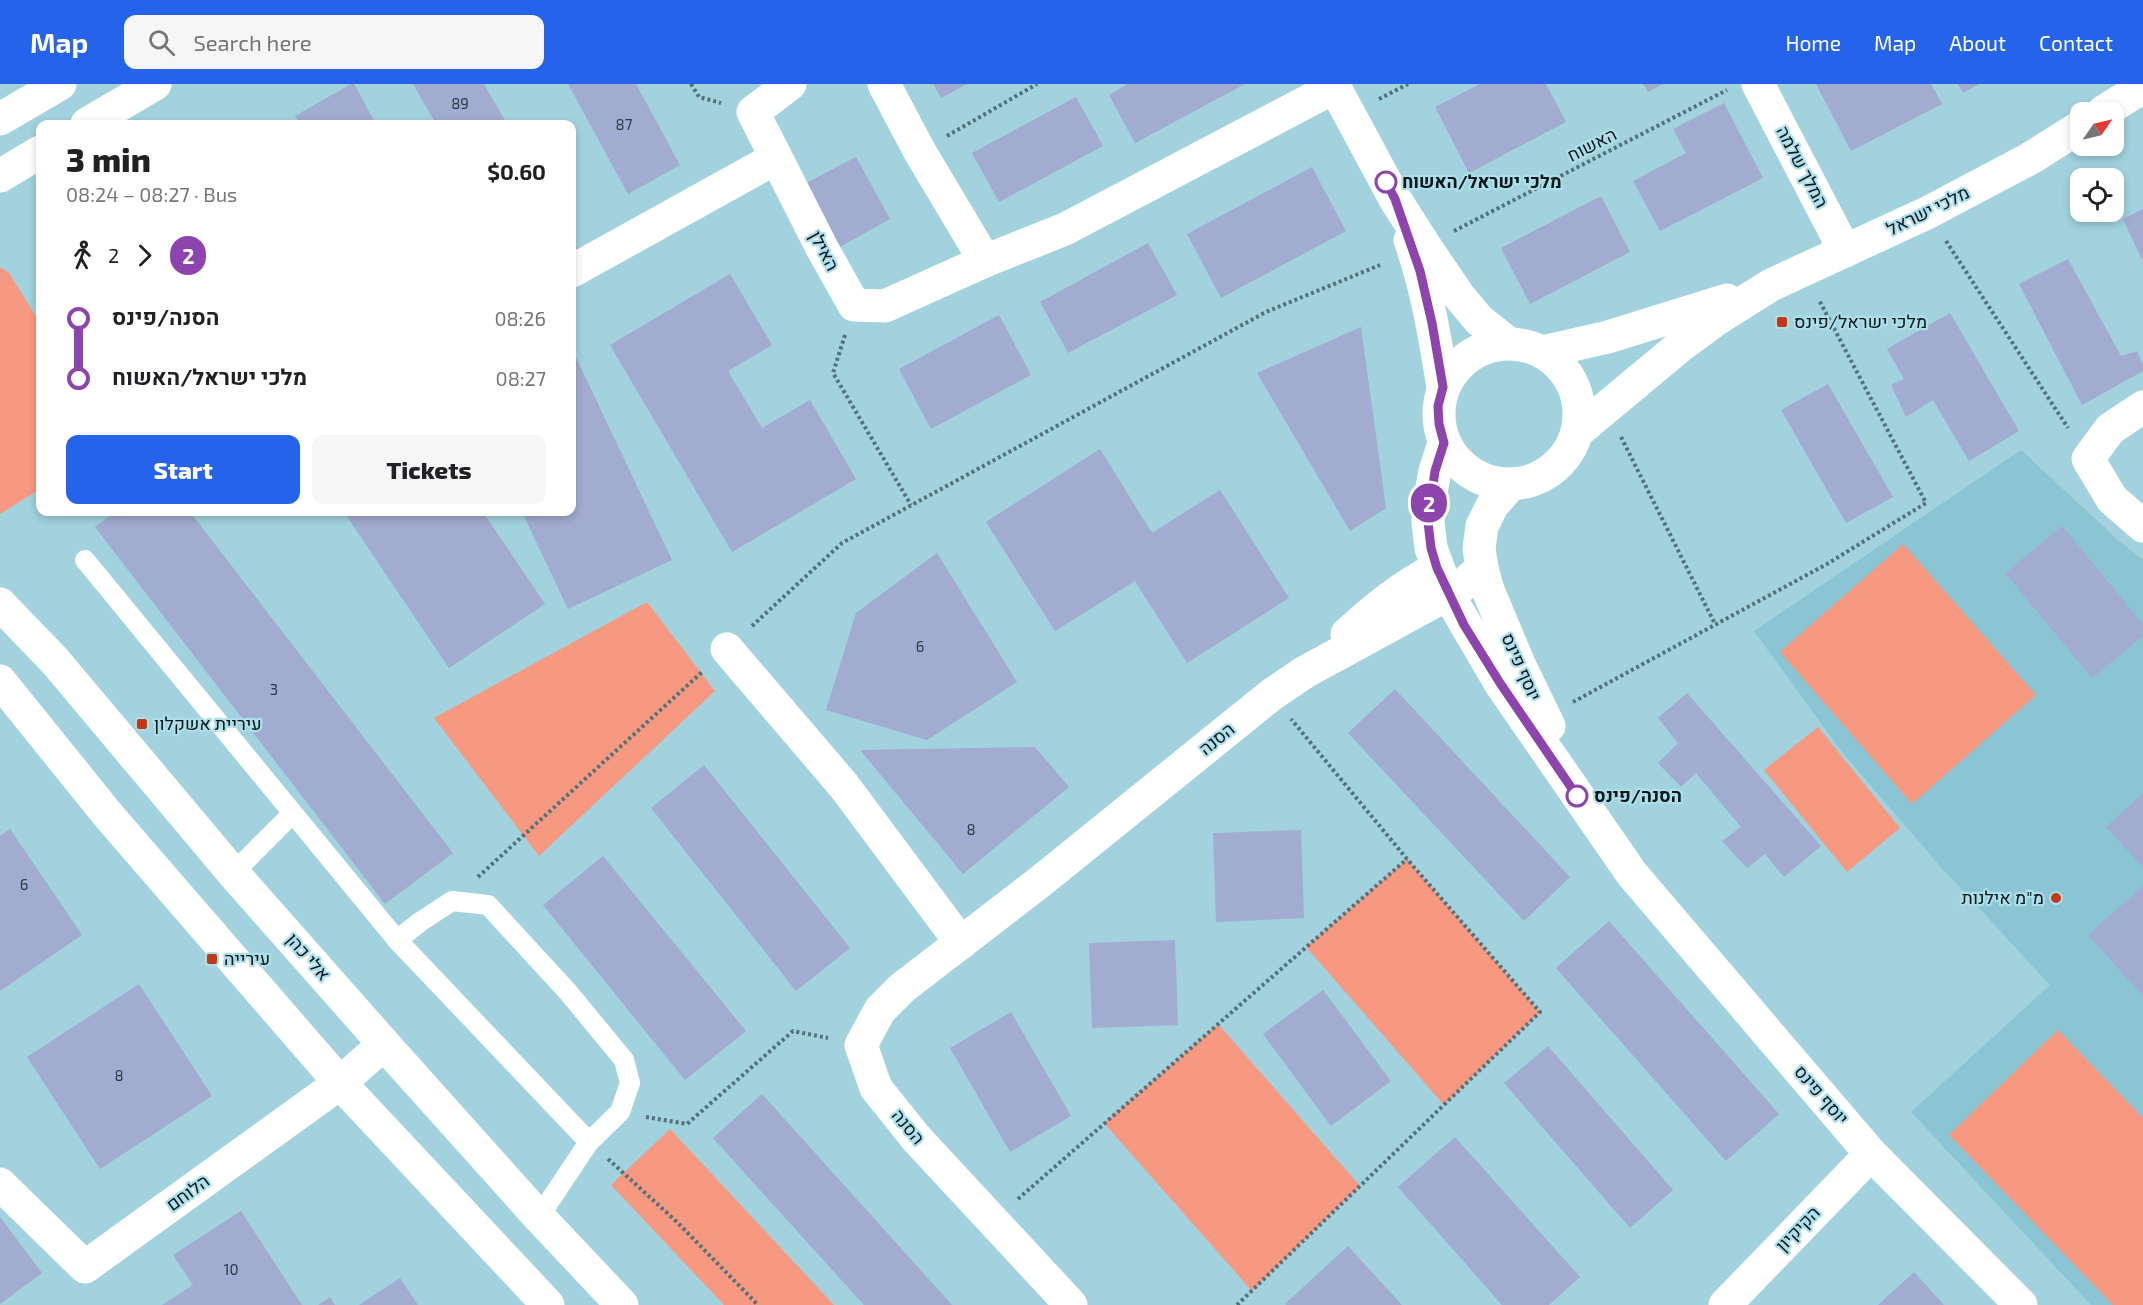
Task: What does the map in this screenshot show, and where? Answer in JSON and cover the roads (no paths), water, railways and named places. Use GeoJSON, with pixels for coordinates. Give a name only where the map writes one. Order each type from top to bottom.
{"type":"FeatureCollection","features":[{"type":"Feature","properties":{"kind":"street"},"geometry":{"type":"LineString","coordinates":[[0,119],[60,84]]}},
{"type":"Feature","properties":{"kind":"street"},"geometry":{"type":"LineString","coordinates":[[94,120],[155,84]]}},
{"type":"Feature","properties":{"kind":"street","name":"האילן"},"geometry":{"type":"LineString","coordinates":[[790,84],[753,112],[854,305],[885,306],[985,261]]}},
{"type":"Feature","properties":{"kind":"street"},"geometry":{"type":"LineString","coordinates":[[884,84],[920,152],[985,261],[1065,229],[1334,86],[1395,199],[1425,246],[1459,296],[1479,320],[1508,343]]}},
{"type":"Feature","properties":{"kind":"street","name":"המלך שלמה"},"geometry":{"type":"LineString","coordinates":[[1743,87],[1845,250]]}},
{"type":"Feature","properties":{"kind":"street"},"geometry":{"type":"LineString","coordinates":[[2119,102],[2143,87]]}},
{"type":"Feature","properties":{"kind":"street","name":"מלכי ישראל"},"geometry":{"type":"LineString","coordinates":[[1542,352],[1638,328],[1771,285],[1927,213],[2031,158],[2070,133]]}},
{"type":"Feature","properties":{"kind":"street"},"geometry":{"type":"LineString","coordinates":[[0,176],[36,154]]}},
{"type":"Feature","properties":{"kind":"street"},"geometry":{"type":"LineString","coordinates":[[576,269],[776,158]]}},
{"type":"Feature","properties":{"kind":"street"},"geometry":{"type":"LineString","coordinates":[[1395,199],[1420,271],[1443,387]]}},
{"type":"Feature","properties":{"kind":"street","name":"מלכי ישראל"},"geometry":{"type":"LineString","coordinates":[[1577,432],[1672,353],[1717,319],[1771,285]]}},
{"type":"Feature","properties":{"kind":"street"},"geometry":{"type":"LineString","coordinates":[[1508,343],[1542,352],[1561,366],[1573,386],[1579,409],[1577,432],[1568,453],[1552,470],[1532,481],[1510,485],[1489,482],[1471,474],[1455,460],[1444,443],[1439,424],[1438,406],[1443,387],[1454,370],[1469,355],[1488,346],[1508,343]]}},
{"type":"Feature","properties":{"kind":"street"},"geometry":{"type":"LineString","coordinates":[[2143,407],[2110,429],[2088,459],[2112,499],[2143,526]]}},
{"type":"Feature","properties":{"kind":"street","name":"יוסף פינס"},"geometry":{"type":"LineString","coordinates":[[1444,443],[1435,471],[1428,522],[1431,548],[1443,581],[1500,683],[1632,874],[1871,1154],[2021,1305]]}},
{"type":"Feature","properties":{"kind":"street","name":"יוסף פינס"},"geometry":{"type":"LineString","coordinates":[[1510,485],[1492,506],[1482,526],[1479,549],[1488,590],[1519,664],[1562,753],[1632,874]]}},
{"type":"Feature","properties":{"kind":"street","name":"הסנה"},"geometry":{"type":"LineString","coordinates":[[1071,1305],[916,1138],[876,1088],[861,1045],[880,1010],[902,988],[1271,695],[1305,672],[1383,601],[1408,584],[1443,581],[1464,585],[1482,568]]}},
{"type":"Feature","properties":{"kind":"street","name":"אלי כהן"},"geometry":{"type":"LineString","coordinates":[[0,604],[55,661],[233,873],[384,1044],[621,1305]]}},
{"type":"Feature","properties":{"kind":"street"},"geometry":{"type":"LineString","coordinates":[[727,649],[843,786],[961,943]]}},
{"type":"Feature","properties":{"kind":"street"},"geometry":{"type":"LineString","coordinates":[[0,681],[108,815],[340,1083],[545,1304]]}},
{"type":"Feature","properties":{"kind":"street","name":"הלוחם"},"geometry":{"type":"LineString","coordinates":[[0,1184],[85,1267],[340,1083],[384,1044]]}},
{"type":"Feature","properties":{"kind":"street","name":"הקיקיון"},"geometry":{"type":"LineString","coordinates":[[1725,1305],[1871,1154]]}},
{"type":"Feature","properties":{"kind":"lane"},"geometry":{"type":"LineString","coordinates":[[85,560],[397,940],[589,1142]]}},
{"type":"Feature","properties":{"kind":"lane"},"geometry":{"type":"LineString","coordinates":[[233,873],[292,814]]}},
{"type":"Feature","properties":{"kind":"lane"},"geometry":{"type":"LineString","coordinates":[[397,940],[452,901],[488,905],[568,992],[624,1060],[630,1083],[620,1112],[589,1142],[539,1217]]}},
{"type":"Feature","properties":{"kind":"place","name":"מלכי ישראל/האשוח"},"geometry":{"type":"Point","coordinates":[1386,182]}},
{"type":"Feature","properties":{"kind":"place","name":"מלכי ישראל/פינס"},"geometry":{"type":"Point","coordinates":[1782,322]}},
{"type":"Feature","properties":{"kind":"place","name":"עיריית אשקלון"},"geometry":{"type":"Point","coordinates":[142,724]}},
{"type":"Feature","properties":{"kind":"place","name":"הסנה/פינס"},"geometry":{"type":"Point","coordinates":[1577,796]}},
{"type":"Feature","properties":{"kind":"place","name":"מ\"מ אילנות"},"geometry":{"type":"Point","coordinates":[2056,898]}},
{"type":"Feature","properties":{"kind":"place","name":"עירייה"},"geometry":{"type":"Point","coordinates":[212,959]}}]}
